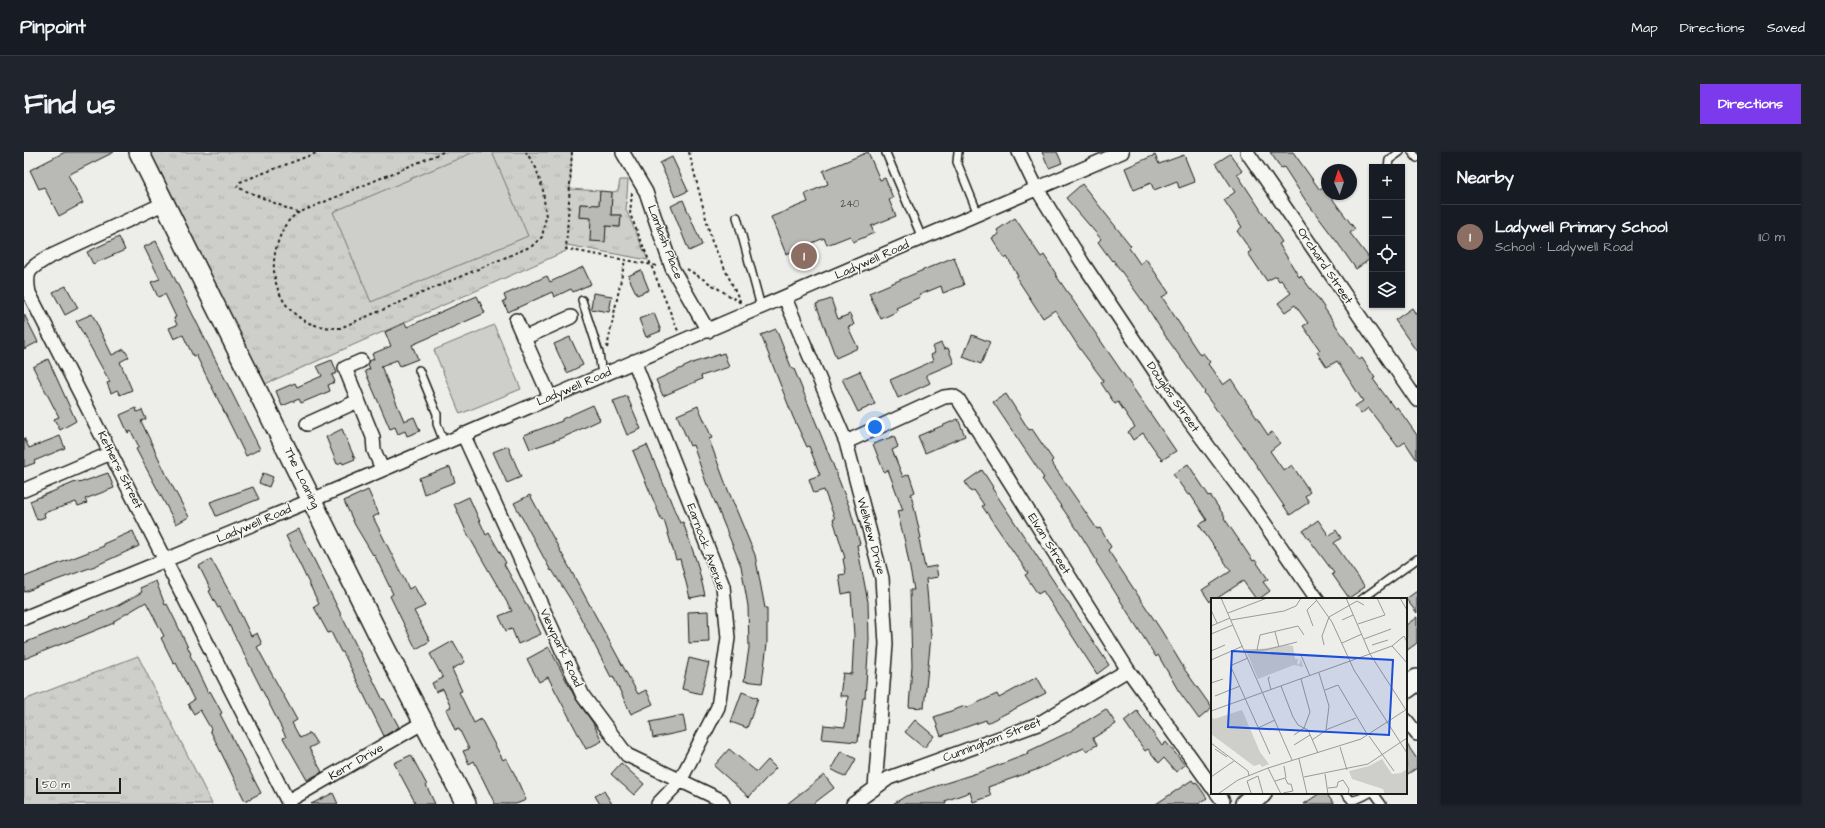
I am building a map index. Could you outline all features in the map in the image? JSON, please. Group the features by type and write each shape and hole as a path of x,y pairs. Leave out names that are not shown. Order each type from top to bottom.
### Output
{"main road":[{"path":"1407,687 1417,680"},
{"path":"1246,804 1260,794"}],"street":[{"name":"The Loaning","path":"139,152 312,500 466,804"},
{"name":"Douglas Street","path":"1019,152 1037,189 1082,262 1176,403 1251,504 1316,598"},
{"name":"Ladywell Road","path":"24,618 312,500 1122,152"},
{"name":"Orchard Street","path":"1247,152 1417,400"},
{"name":"Lamlash Place","path":"623,153 646,192 672,268 708,331"},
{"name":"Kethers Street","path":"165,203 47,258 32,268 26,279 29,293 289,802"},
{"name":"Wellview Drive","path":"785,298 846,442 882,578 886,644 875,788"},
{"path":"524,338 571,317"},
{"path":"516,320 550,397"},
{"path":"361,361 344,368 373,437 374,450 382,469"},
{"name":"Earnock Avenue","path":"634,361 723,586 728,638 718,707 680,781 658,804"},
{"name":"Elvan Street","path":"846,442 944,397 953,396 958,399 1128,670 1211,786"},
{"path":"307,424 358,401"},
{"name":"Viewpark Road","path":"463,434 583,696 627,755 721,800 723,804"},
{"path":"24,490 111,453"},
{"name":"Cunningham Street","path":"853,804 889,778 1038,724 1128,670"},
{"path":"1407,721 1417,734"},
{"name":"Kerr Drive","path":"289,802 424,722"}],"lane":[{"path":"958,152 957,162 978,214"},
{"path":"1388,164 1389,160 1400,152"},
{"path":"1412,152 1417,158"},
{"path":"886,153 922,238"},
{"path":"737,217 757,309"},
{"path":"582,300 599,353 602,375"},
{"path":"419,370 437,414 437,424 444,442"},
{"path":"1363,598 1417,559"},
{"path":"1346,794 1351,800 1358,799 1368,794"},
{"path":"1375,794 1382,804"}],"path":[{"path":"298,213 237,187 240,182 319,152"},
{"path":"443,152 298,213 287,220 276,247 273,269 275,284 287,307 302,318 321,326 340,328 532,246 542,237 546,217 543,190 536,168 526,152"},
{"path":"572,152 566,249 672,268 678,264 741,303 757,309"},
{"path":"689,152 712,242 741,303"},
{"path":"634,172 630,214 682,341"},
{"path":"606,352 625,260"}],"green space":[{"path":"149,152 572,152 570,189 600,191 599,205 580,204 579,217 591,218 606,226 620,227 621,215 611,215 612,192 618,191 620,180 628,180 626,210 648,260 567,245 566,251 265,384 149,158"},
{"path":"474,152 492,152 528,236 371,302 333,212"},
{"path":"494,325 521,389 460,414 434,350"},
{"path":"138,656 212,804 24,804 24,700"}],"building":[{"path":"65,152 114,152 68,175 83,203 59,216 44,187 39,189 30,170"},
{"path":"868,152 880,180 885,178 893,198 889,200 896,216 871,226 874,233 853,242 850,236 827,245 824,238 786,254 771,217 808,202 805,194 828,184 823,171"},
{"path":"1042,152 1057,152 1062,163 1049,168"},
{"path":"1270,152 1293,152 1320,190 1321,189 1321,200 1333,200 1355,229 1350,233 1369,260 1356,269 1306,201 1284,167 1281,168"},
{"path":"1230,154 1242,171 1237,174 1282,242 1279,244 1299,277 1301,276 1319,300 1359,360 1362,358 1375,378 1373,379 1395,409 1397,407 1417,435 1417,460 1405,442 1398,447 1368,408 1361,414 1355,406 1363,401 1337,361 1327,367 1317,352 1320,350 1303,326 1308,323 1295,305 1285,312 1278,303 1291,293 1276,276 1267,281 1248,253 1251,251 1237,231 1242,227 1224,200 1235,192 1216,163"},
{"path":"1155,155 1159,164 1184,155 1195,182 1179,188 1177,181 1154,190 1151,183 1134,190 1125,168"},
{"path":"672,157 688,191 675,197 660,163"},
{"path":"1082,184 1131,246 1129,248 1140,264 1146,259 1169,293 1162,297 1200,355 1203,353 1210,362 1208,364 1223,385 1231,379 1268,435 1272,432 1280,443 1270,451 1284,471 1292,465 1310,492 1305,496 1309,502 1290,515 1244,447 1204,393 1205,392 1166,337 1147,307 1098,242 1101,239 1066,198"},
{"path":"600,191 612,192 611,215 621,215 620,227 606,226 605,242 590,241 591,218 579,217 580,204 599,205"},
{"path":"683,200 702,245 689,251 671,206"},
{"path":"1015,218 1041,257 1044,255 1055,274 1176,451 1162,460 1143,433 1133,440 1128,432 1135,427 1118,402 1115,404 1101,383 1104,381 1080,349 1055,310 1043,318 1016,277 1018,276 1007,257 1005,259 992,238 999,234 997,230"},
{"path":"119,237 125,250 93,264 87,252"},
{"path":"156,241 260,449 246,456 196,355 193,356 183,335 174,339 169,328 177,325 174,318 176,317 165,294 158,297 151,282 160,279 144,247"},
{"path":"954,257 964,285 943,293 941,286 919,295 920,297 896,308 898,311 881,319 869,293"},
{"path":"583,267 591,284 573,292 571,289 554,297 552,292 508,312 503,301 506,300 504,295 547,276 550,282"},
{"path":"641,270 649,290 637,295 628,276"},
{"path":"66,286 78,308 65,315 53,292"},
{"path":"593,293 612,296 609,312 591,309"},
{"path":"477,296 485,313 412,345 418,359 400,366 397,360 381,366 404,421 414,417 420,431 407,436 405,431 398,434 395,427 390,429 365,371 370,369 368,364 369,361 374,359 372,354 391,346 385,332 405,323 407,327"},
{"path":"831,299 838,319 850,314 854,325 848,327 858,348 836,358 816,304"},
{"path":"1412,308 1417,316 1417,352 1395,320"},
{"path":"654,313 661,331 646,337 639,319"},
{"path":"24,314 38,342 24,349"},
{"path":"92,314 112,355 124,349 129,357 120,362 132,390 120,395 117,390 111,393 107,383 110,382 76,321"},
{"path":"776,329 832,462 850,509 860,544 857,545 868,602 869,640 865,698 863,698 858,742 822,739 824,725 845,727 848,696 840,696 843,673 852,674 854,635 851,592 842,594 839,575 846,574 843,559 845,558 833,519 835,519 824,490 814,493 809,479 820,475 809,446 807,447 793,417 761,335"},
{"path":"972,335 990,342 981,364 963,357"},
{"path":"570,337 583,365 567,373 554,344"},
{"path":"941,343 944,349 948,348 954,363 926,375 930,383 898,398 890,380 933,361 931,355 935,353 932,347"},
{"path":"724,353 729,367 701,376 702,379 663,396 656,380 695,362"},
{"path":"48,359 76,421 60,430 54,419 59,417 33,367"},
{"path":"332,360 337,373 332,375 335,382 328,385 330,391 301,403 299,399 282,406 276,391 295,383 297,387 322,376 317,366"},
{"path":"860,371 875,404 858,412 842,379"},
{"path":"1006,394 1029,430 1032,429 1053,460 1051,462 1097,529 1100,528 1111,547 1108,550 1161,630 1185,670 1211,707 1211,709 1199,719 1178,690 1158,655 1156,657 1096,562 1097,561 1079,532 1042,479 1044,478 993,402"},
{"path":"627,396 641,429 627,435 613,401"},
{"path":"593,405 600,420 562,438 530,449 524,435 562,421 562,419"},
{"path":"698,406 712,438 709,439 726,485 755,555 765,608 767,608 767,644 762,683 744,681 749,648 748,606 741,566 707,485 693,445 690,446 677,415"},
{"path":"136,408 137,412 142,410 146,419 141,421 168,478 189,517 176,524 136,449 139,447 131,431 128,433 120,415"},
{"path":"958,419 965,436 925,453 918,436"},
{"path":"342,429 355,459 343,464 342,462 337,464 326,437"},
{"path":"60,436 65,448 34,461 35,463 24,467 24,438 29,448"},
{"path":"894,436 898,447 892,450 903,477 909,474 915,492 911,494 921,538 919,539 925,568 936,566 938,577 926,579 931,636 924,708 909,707 912,666 910,590 914,590 905,542 897,511 903,510 888,470 884,472 873,444"},
{"path":"647,445 680,523 683,522 697,563 705,595 690,598 680,559 676,560 664,520 662,521 633,451"},
{"path":"508,446 521,477 507,483 493,452"},
{"path":"1188,464 1225,517 1224,518 1253,561 1255,560 1268,579 1263,582 1270,591 1260,598 1255,598 1243,581 1218,598 1211,598 1210,602 1202,590 1231,571 1199,525 1207,520 1190,494 1188,495 1173,474"},
{"path":"450,467 455,482 424,494 419,478"},
{"path":"982,470 993,487 992,488 1109,665 1097,674 1043,591 1038,594 1025,575 1028,573 982,506 984,505 974,490 971,492 965,482"},
{"path":"108,473 114,488 85,499 87,503 78,506 76,502 44,513 45,517 37,520 30,501 78,481 79,483"},
{"path":"263,473 273,477 269,487 259,483"},
{"path":"253,487 259,499 216,516 210,502"},
{"path":"368,490 379,514 373,517 409,589 414,586 425,606 414,611 430,641 416,649 390,596 393,594 374,554 373,555 355,525 344,501"},
{"path":"530,495 638,694 646,690 653,704 631,714 613,676 611,677 574,605 552,570 551,571 514,503"},
{"path":"469,497 486,535 489,533 506,563 504,564 527,604 541,634 518,644 512,629 506,631 499,616 512,611 467,533 454,504"},
{"path":"1318,520 1329,536 1336,530 1341,538 1334,543 1365,587 1349,598 1332,574 1334,573 1303,531"},
{"path":"299,529 383,700 384,699 399,727 384,736 343,652 341,652 331,632 328,633 314,607 319,604 286,536"},
{"path":"133,531 139,546 95,566 24,592 24,577 104,546 103,544"},
{"path":"211,559 234,600 251,636 257,633 262,644 257,647 297,720 292,723 300,738 310,733 317,744 309,748 322,772 307,780 283,738 286,737 220,607 218,608 209,591 211,590 199,566"},
{"path":"156,581 165,605 167,604 175,620 208,693 210,691 222,713 220,714 261,793 245,801 210,730 211,729 200,710 194,714 188,704 194,700 176,663 174,664 161,638 164,636 146,602 114,621 114,623 24,659 24,643 117,606 142,592 140,588"},
{"path":"1417,591 1417,613 1407,600 1407,598"},
{"path":"708,611 709,642 689,643 688,612"},
{"path":"1417,617 1417,643 1407,650 1407,624"},
{"path":"453,641 465,662 452,669 462,691 459,692 474,723 481,719 503,760 506,758 526,800 516,804 495,804 474,761 469,764 463,751 469,749 459,729 455,730 446,709 451,707 443,689 436,692 432,683 443,678 430,654"},
{"path":"549,647 576,699 593,723 602,741 586,749 548,677 539,682 527,659"},
{"path":"689,658 709,663 701,694 682,689"},
{"path":"1037,677 1046,693 987,723 986,720 941,736 934,717 965,706 966,708 997,694 999,698"},
{"path":"742,692 758,698 747,728 731,722"},
{"path":"1106,709 1116,724 1093,738 1097,745 1086,751 1084,748 1036,770 988,787 991,796 973,802 970,792 945,801 946,804 893,804 906,796 983,771 1028,754 1027,752 1067,733"},
{"path":"1137,711 1162,746 1166,742 1185,765 1176,772 1164,758 1159,763 1148,749 1145,751 1124,721"},
{"path":"683,715 686,731 653,738 650,722"},
{"path":"915,720 934,736 924,748 905,732"},
{"path":"1407,744 1417,759 1417,768 1407,774"},
{"path":"729,749 757,772 768,760 776,768 749,797 714,766"},
{"path":"841,751 856,759 846,777 831,769"},
{"path":"411,755 435,804 416,804 394,763"},
{"path":"621,763 644,784 634,795 611,774"},
{"path":"824,775 834,788 813,804 787,804"},
{"path":"1192,780 1194,783 1196,782 1207,798 1199,804 1156,804"},
{"path":"604,791 612,804 600,804 595,796"},
{"path":"333,793 338,804 311,804"},
{"path":"1319,794 1327,794 1334,804 1304,804"}],"place":[{"name":"Ladywell Primary School","path":"804,256"}]}
